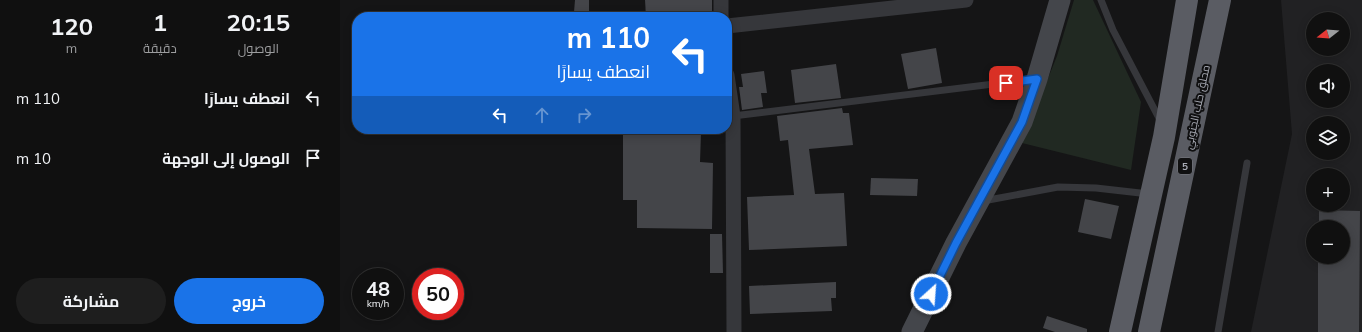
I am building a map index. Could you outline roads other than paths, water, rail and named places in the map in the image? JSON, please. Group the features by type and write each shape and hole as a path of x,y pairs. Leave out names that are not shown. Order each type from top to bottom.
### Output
{"highway":[{"path":"1120,332 1152,194 1165,129 1187,0"},
{"name":"محلق حلب الجنوبي","path":"1149,332 1220,0"}],"main road":[{"path":"912,332 979,201 1022,122 1037,79 1060,0"}],"street":[{"path":"721,0 721,12"},
{"path":"732,25 966,0"},
{"path":"732,109 734,332"}],"lane":[{"path":"1101,0 1113,30 1165,129"},
{"path":"733,116 1037,79"},
{"path":"1218,332 1247,163"},
{"path":"979,201 1058,187 1096,188 1152,194"}]}
